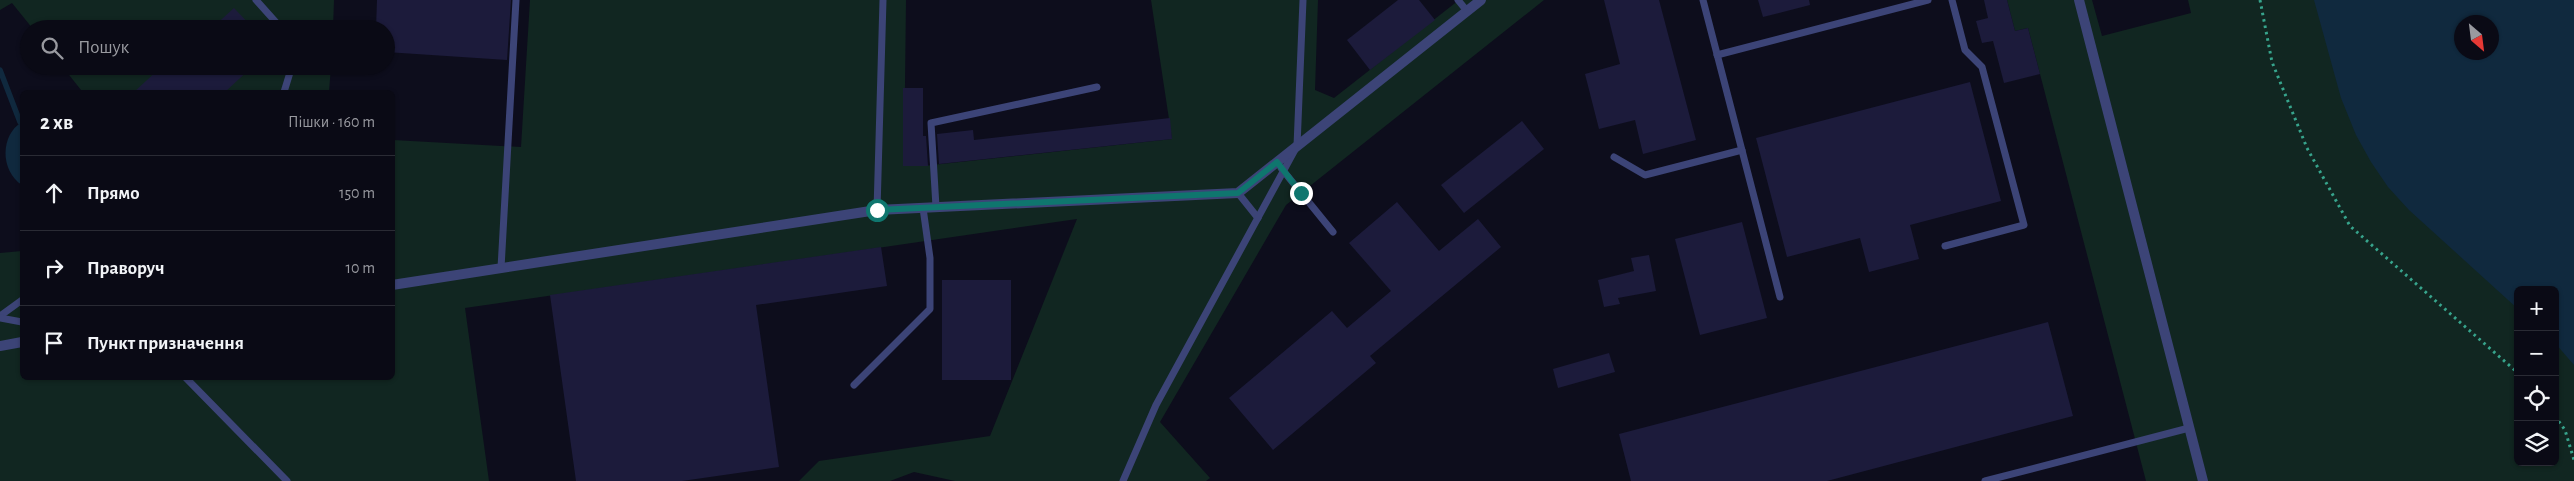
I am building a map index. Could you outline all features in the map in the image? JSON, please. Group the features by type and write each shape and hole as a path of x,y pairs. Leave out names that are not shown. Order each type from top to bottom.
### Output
{"street":[{"path":"395,285 877,210 1238,193 1481,0"},
{"path":"2079,0 2203,481"},
{"path":"0,346 20,342"}],"lane":[{"path":"256,0 274,20"},
{"path":"502,268 516,0"},
{"path":"877,210 883,0"},
{"path":"1123,481 1156,405 1298,146 1302,0"},
{"path":"1458,0 1467,11"},
{"path":"1703,0 1780,297"},
{"path":"1717,56 1928,0"},
{"path":"1945,246 2024,225 1982,67 1965,50 1952,0"},
{"path":"285,90 289,75"},
{"path":"936,207 932,123 1097,87"},
{"path":"1614,157 1645,175 1742,150"},
{"path":"1277,162 1332,232"},
{"path":"1238,193 1258,218"},
{"path":"854,385 930,309 930,258 923,208"},
{"path":"0,317 20,302"},
{"path":"0,317 20,322"},
{"path":"188,380 287,481"},
{"path":"1985,481 2189,428"}],"path":[{"path":"2260,0 2272,62 2308,148 2350,226 2514,370"},
{"path":"2559,421 2565,430 2574,460"}],"green space":[{"path":"0,0 334,0 333,20 26,20 12,3 0,10"},
{"path":"530,0 906,0 904,166 923,166 1172,139 1151,0 1318,0 1315,90 1334,98 1459,0 1544,0 1286,205 1160,422 1210,478 1206,481 955,481 914,472 890,481 799,481 819,461 990,436 1077,219 465,308 489,481 0,481 0,253 20,251 20,380 395,380 395,140 521,147"},
{"path":"2007,0 2092,0 2102,36 2191,13 2188,0 2574,0 2574,481 2146,481 2028,28 2015,31"},
{"path":"69,75 330,75 329,90 81,90"}],"water":[{"path":"2314,0 2574,0 2574,365 2559,348 2559,286 2514,286 2514,305 2409,210 2388,187 2356,135 2341,98"},
{"path":"20,124 20,183 10,171 6,153 10,135"}],"building":[{"path":"377,0 511,0 507,60 395,53 395,20 376,20"},
{"path":"1398,0 1419,0 1435,20 1370,70 1347,40"},
{"path":"1604,0 1659,0 1696,140 1643,154 1635,120 1599,129 1585,74 1620,64"},
{"path":"1758,0 1809,0 1810,5 1763,17"},
{"path":"1984,0 2007,0 2015,31 2028,28 2040,74 2004,83 1993,41 1982,43 1976,21 1988,18"},
{"path":"234,8 245,20 221,20"},
{"path":"152,75 243,75 227,90 136,90"},
{"path":"1970,82 2001,201 1910,225 1919,259 1869,272 1860,238 1787,257 1756,138"},
{"path":"903,88 923,88 923,136 926,136 928,166 903,166"},
{"path":"1170,118 1172,139 939,164 937,134 973,130 974,140"},
{"path":"1522,121 1544,149 1464,213 1441,185"},
{"path":"1397,202 1439,251 1478,219 1501,247 1370,356 1376,363 1273,450 1229,398 1332,311 1347,328 1391,291 1349,243"},
{"path":"1742,222 1767,318 1700,335 1675,239"},
{"path":"881,247 887,286 756,305 779,467 682,481 576,481 550,295"},
{"path":"1649,255 1656,291 1618,298 1620,304 1604,307 1598,280 1634,271 1631,258"},
{"path":"942,280 1011,280 1011,380 942,380"},
{"path":"2048,322 2073,416 1827,481 1631,481 1619,434"},
{"path":"1609,353 1615,372 1558,388 1553,369"}],"waterway":[{"path":"0,70 20,122"}],"route":[{"path":"877,210 1238,193 1277,162 1301,193"}]}
